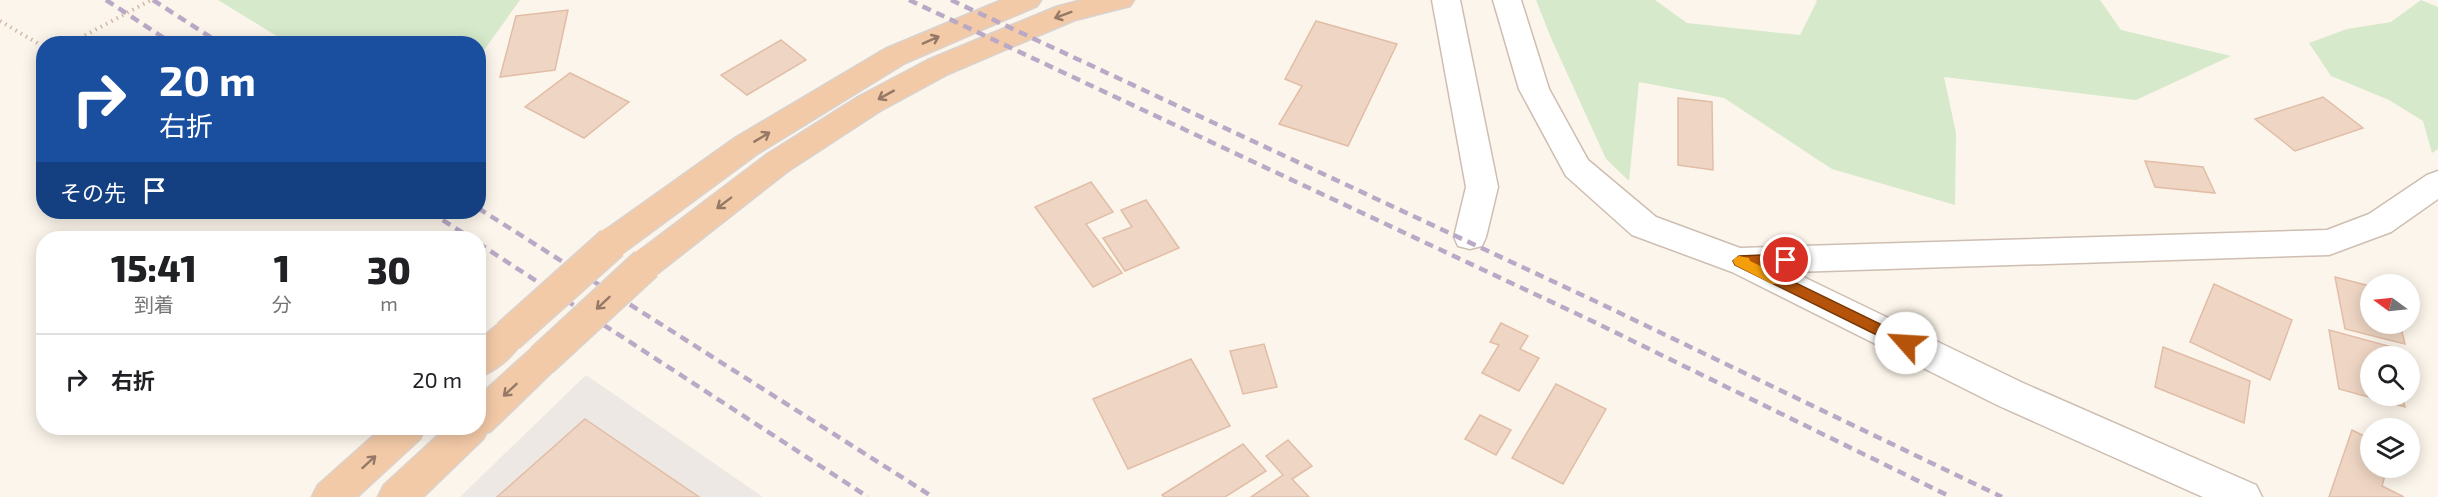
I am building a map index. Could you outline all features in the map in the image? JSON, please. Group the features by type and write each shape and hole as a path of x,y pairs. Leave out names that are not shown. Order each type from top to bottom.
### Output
{"highway":[{"path":"486,356 612,243 746,146 895,56 1027,0"},
{"path":"486,412 646,264 777,163 869,104 938,67 1066,13 1120,0"},
{"path":"331,497 399,435"},
{"path":"397,497 463,435"}],"street":[{"path":"1446,0 1482,187 1470,237"},
{"path":"1507,0 1534,89 1577,168 1644,226 1739,261 2010,394 2243,497"},
{"path":"1739,261 2329,242 2379,223 2438,183"}],"path":[{"path":"84,36 151,0"},
{"path":"0,21 36,42"}],"shaded area":[{"path":"586,375 763,497 460,497"}],"green space":[{"path":"218,0 520,0 486,47 486,36 277,36"},
{"path":"1536,0 1655,0 1687,23 1800,35 1817,1 1815,0 2100,0 2121,30 2231,56 2136,100 1944,77 1956,133 1955,205 1832,169 1724,98 1639,82 1629,181 1606,159"},
{"path":"2421,0 2438,7 2438,149 2432,153 2423,121 2389,100 2331,76 2309,43 2347,29 2391,22"}],"building":[{"path":"568,10 555,70 500,77 516,16"},
{"path":"1316,21 1397,44 1348,146 1279,124 1302,86 1285,79"},
{"path":"781,40 806,60 747,95 721,75"},
{"path":"570,73 629,102 584,138 525,107"},
{"path":"2323,97 2363,128 2295,151 2255,119"},
{"path":"1678,98 1712,102 1713,170 1678,165"},
{"path":"2145,161 2203,167 2215,193 2155,187"},
{"path":"1091,182 1113,212 1086,224 1122,273 1093,287 1035,207"},
{"path":"1146,200 1179,248 1125,271 1103,238 1132,227 1121,210"},
{"path":"2335,277 2360,283 2360,333 2345,329"},
{"path":"2214,284 2292,320 2270,380 2190,342"},
{"path":"1501,323 1528,336 1520,349 1539,358 1519,391 1482,373 1499,345 1490,342"},
{"path":"2329,330 2388,346 2360,346 2360,395 2339,389"},
{"path":"2365,334 2402,334 2405,344"},
{"path":"1264,344 1277,387 1243,394 1230,351"},
{"path":"2163,347 2250,381 2244,423 2155,387"},
{"path":"1191,359 1230,426 1128,469 1093,399"},
{"path":"1556,384 1606,409 1563,484 1512,458"},
{"path":"1480,415 1511,430 1496,455 1465,439"},
{"path":"585,419 699,497 497,497"},
{"path":"2352,430 2360,434 2360,478 2384,478 2382,486 2404,497 2329,497"},
{"path":"1288,440 1312,466 1292,479 1309,497 1251,497 1283,475 1266,456"},
{"path":"1243,444 1266,471 1225,497 1164,497 1162,495"}],"railway":[{"path":"106,0 161,36"},
{"path":"153,0 209,36"},
{"path":"909,0 1590,320 1951,497"},
{"path":"951,0 1597,302 2002,497"},
{"path":"486,213 933,497"},
{"path":"441,219 460,231"},
{"path":"486,248 868,497"}],"slow traffic":[{"path":"1744,261 1739,261 1777,280"}],"route":[{"path":"1786,260 1739,261 1906,343"}]}
